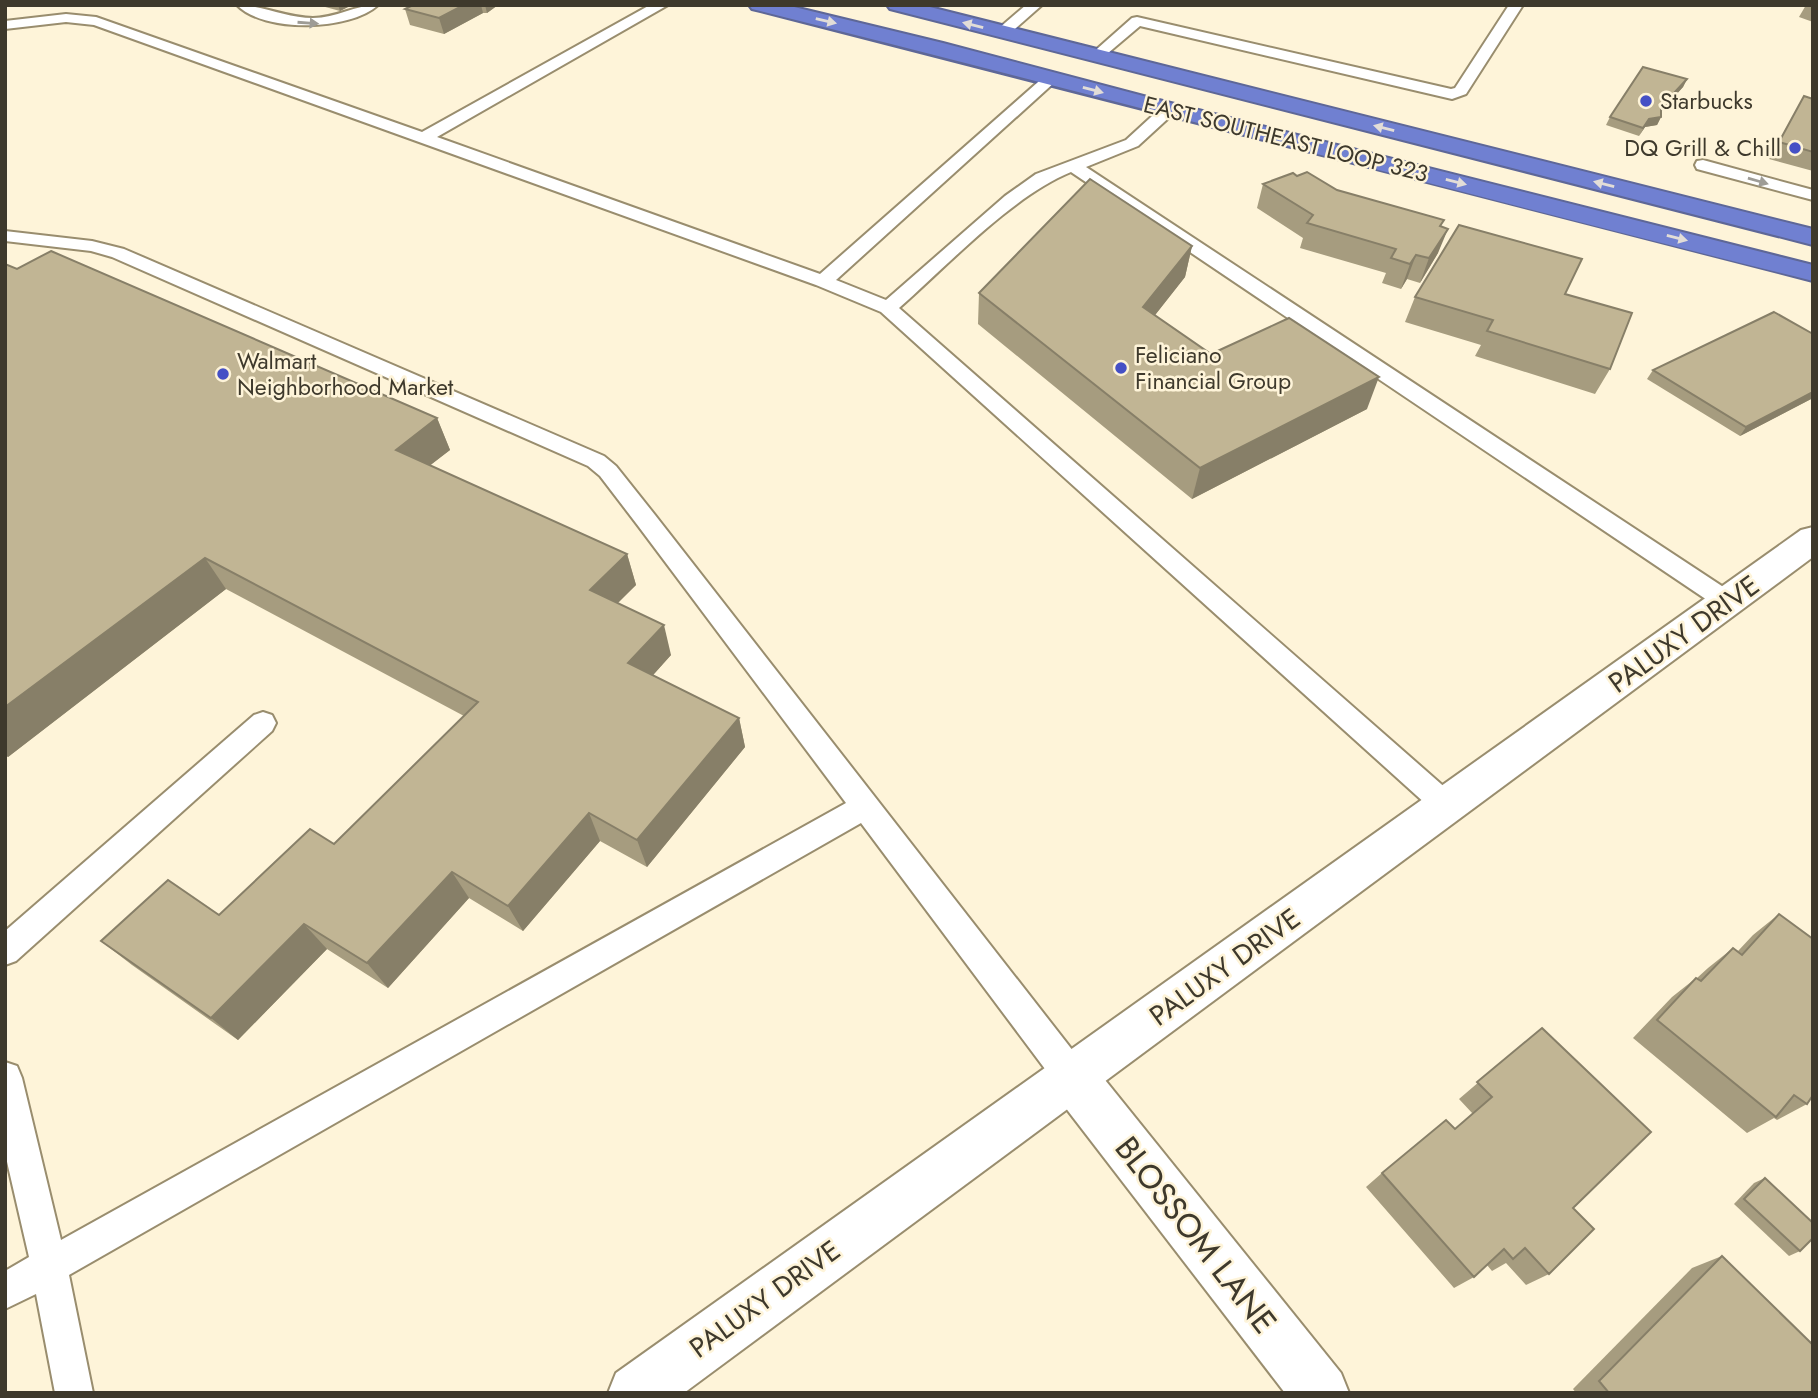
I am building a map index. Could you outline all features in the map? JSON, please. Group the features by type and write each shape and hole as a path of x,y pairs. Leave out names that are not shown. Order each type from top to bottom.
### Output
{"highway":[{"name":"EAST SOUTHEAST LOOP 323","path":"759,5 943,49 1168,110 1813,273"},
{"name":"EAST SOUTHEAST LOOP 323","path":"897,5 1813,237"}],"street":[{"name":"PALUXY DRIVE","path":"636,1393 1813,540"},
{"name":"BLOSSOM LANE","path":"1072,1077 1321,1393"}],"lane":[{"path":"244,5 252,10 311,24 347,17 371,5"},
{"path":"424,138 661,5"},
{"path":"1003,32 1035,5"},
{"path":"1097,56 1154,5"},
{"path":"1137,21 1452,94 1461,91 1516,5"},
{"path":"5,25 66,18 96,21 823,281 888,308 1447,806"},
{"path":"823,281 1051,78"},
{"path":"888,308 1012,200 1042,178 1132,143 1168,110"},
{"path":"1703,165 1813,195"},
{"path":"1073,166 1728,602"},
{"path":"5,236 92,246 118,253 596,461 639,511 1072,1077"},
{"path":"5,951 263,723"},
{"path":"5,1292 865,807"},
{"path":"5,1078 49,1266 74,1393"}],"building":[{"path":"413,5 464,5 439,18 405,9"},
{"name":"Starbucks","path":"1643,67 1687,79 1661,107 1661,117 1649,119 1643,128 1610,117"},
{"path":"1804,96 1813,99 1813,152 1779,142"},
{"path":"1307,172 1337,190 1444,220 1440,226 1448,229 1429,258 1416,255 1410,264 1391,258 1396,249 1307,223 1313,215 1263,184 1293,173 1297,176"},
{"path":"1090,179 1192,246 1143,307 1211,354 1289,318 1379,377 1200,468 979,293"},
{"path":"1459,225 1582,259 1565,294 1632,313 1610,369 1487,331 1493,320 1415,297"},
{"path":"51,251 437,418 396,450 627,554 590,590 664,625 628,663 739,718 637,840 589,813 508,906 452,872 367,963 304,924 211,1018 101,941 168,880 219,915 310,829 334,844 478,702 205,558 5,707 5,264 17,269"},
{"path":"1774,312 1813,334 1813,392 1746,427 1653,370"},
{"path":"1779,914 1813,939 1813,1095 1807,1104 1794,1095 1776,1117 1657,1020 1696,978 1701,981 1733,948 1742,955"},
{"path":"1542,1028 1651,1132 1573,1208 1594,1229 1549,1274 1525,1248 1513,1259 1504,1249 1474,1277 1382,1173 1446,1120 1455,1129 1492,1097 1477,1082"},
{"path":"1765,1178 1813,1223 1813,1238 1800,1251 1744,1199"},
{"path":"1722,1256 1813,1345 1813,1393 1609,1393 1599,1381"}],"place":[{"name":"Starbucks","path":"1646,101"},
{"name":"DQ Grill & Chill","path":"1795,148"},
{"name":"Feliciano Financial Group","path":"1121,368"},
{"name":"Walmart Neighborhood Market","path":"223,374"}]}
